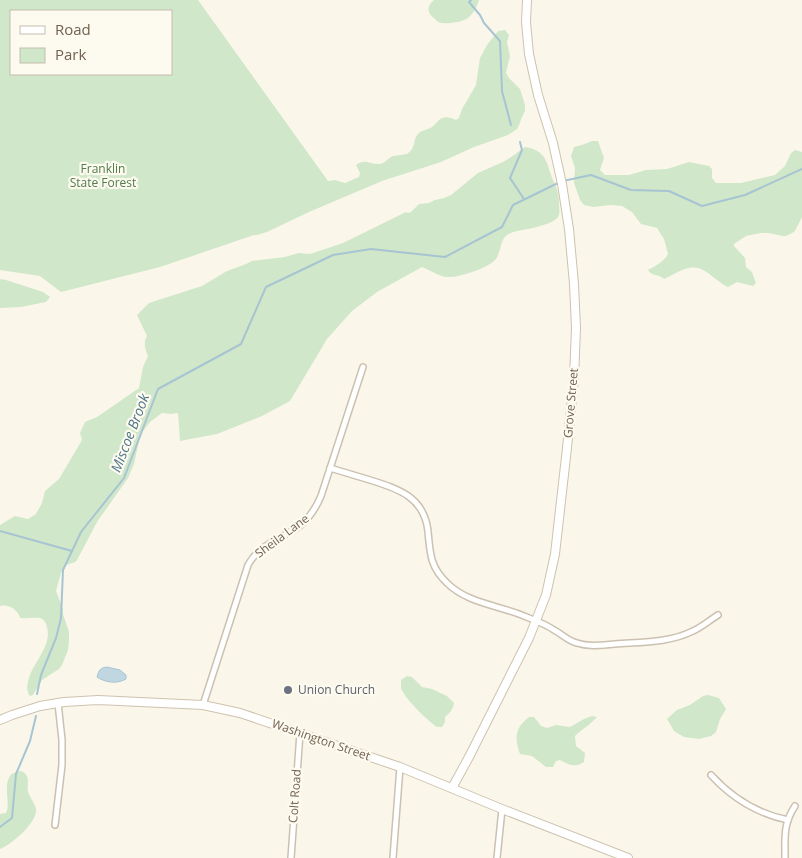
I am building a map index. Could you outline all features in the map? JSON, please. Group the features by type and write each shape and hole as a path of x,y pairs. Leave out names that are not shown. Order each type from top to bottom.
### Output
{"main road":[{"name":"Grove Street","path":"452,788 529,638 546,596 555,554 574,379 576,328 569,229 562,182 553,143 538,95 529,54 526,22 528,0"},
{"name":"Washington Street","path":"0,720 40,706 98,700 202,705 240,713 400,767 628,858"}],"street":[{"name":"Sheila Lane","path":"202,705 242,581 251,560 262,547 294,529 311,515 319,501 363,368"},
{"path":"330,468 394,487 416,503 423,515 427,528 431,558 437,571 453,589 465,596 520,614 548,626 577,644 597,645 650,642 672,638 692,632 718,615"},
{"path":"55,825 62,765 62,740 58,703"},
{"name":"Colt Road","path":"291,858 300,733"},
{"path":"393,858 400,767"},
{"path":"711,775 722,786 750,806 767,815 788,820"},
{"path":"785,858 785,830 795,806"},
{"path":"497,858 502,809"}],"green space":[{"name":"Franklin State Forest","path":"0,0 198,0 328,181 335,180 345,183 359,177 360,173 356,165 359,163 380,164 392,157 407,154 412,149 418,134 432,127 442,118 448,117 456,120 459,118 476,85 480,58 487,45 498,31 505,30 509,35 507,42 510,56 506,73 520,89 525,111 517,129 508,135 474,147 441,162 382,181 267,232 160,267 61,292 40,276 0,270"},
{"path":"434,0 479,0 474,11 467,19 441,23 432,17 428,10"},
{"path":"598,141 604,158 600,170 605,175 629,175 646,170 667,169 689,162 709,166 712,169 712,178 716,183 741,183 775,175 785,166 791,153 795,150 802,152 802,217 794,232 786,236 761,233 746,236 734,244 745,258 746,267 752,272 756,283 753,286 737,282 728,287 702,269 697,268 681,270 664,279 648,270 662,262 668,254 664,239 657,228 641,224 632,212 622,206 593,207 584,205 580,200 574,183 575,168 571,156 574,147"},
{"path":"525,147 540,153 547,164 559,197 559,214 557,218 541,226 507,235 503,240 496,259 473,272 447,277 422,267 377,292 352,311 327,339 290,401 262,416 217,434 180,441 178,413 162,413 150,422 143,431 139,441 134,464 128,478 97,522 77,560 66,565 61,573 56,591 69,632 68,650 59,669 42,680 33,695 30,696 27,690 28,680 45,647 48,634 47,627 45,621 41,619 20,618 13,608 0,606 0,525 15,516 28,519 36,514 42,503 45,491 59,479 82,440 80,433 85,422 97,417 139,388 143,367 148,356 145,346 147,336 137,315 149,303 202,286 227,271 252,261 285,257 299,253 310,254 343,243 406,212 411,212 419,204 429,203 451,195 478,173 503,162"},
{"path":"0,279 43,292 50,297 46,302 21,307 0,308"},
{"path":"407,676 412,677 422,687 432,689 447,696 454,703 451,711 445,717 442,727 437,727 428,720 403,692 401,680"},
{"path":"708,695 719,698 726,709 720,719 716,732 711,736 699,739 684,737 674,731 667,719 677,710"},
{"path":"592,716 597,717 575,736 576,746 585,753 584,762 581,764 572,765 560,760 556,761 553,767 546,767 532,756 520,754 517,743 518,729 529,717 534,717 541,726 547,728 556,725 570,727"},
{"path":"21,771 28,780 28,791 36,809 35,814 33,820 23,832 11,843 0,849 0,814 6,813 8,805 8,780 12,774"}],"water":[{"path":"107,667 120,670 126,675 126,679 112,682 104,681 97,677 100,670"}],"waterway":[{"path":"471,0 469,2 500,41 502,91 511,125"},
{"path":"520,142 522,150 510,178 524,199"},
{"name":"Miscoe Brook","path":"563,181 591,175 631,190 669,191 702,206 745,195 802,169"},
{"name":"Miscoe Brook","path":"37,694 41,675 56,638 61,618 63,570 81,532 124,478 158,389 241,344 266,287 333,255 371,249 445,257 502,227 513,205 558,183"},
{"path":"0,531 72,551"},
{"name":"Miscoe Brook","path":"0,827 12,818 16,774 30,741 36,716"}],"place":[{"name":"Union Church","path":"288,690"}]}
